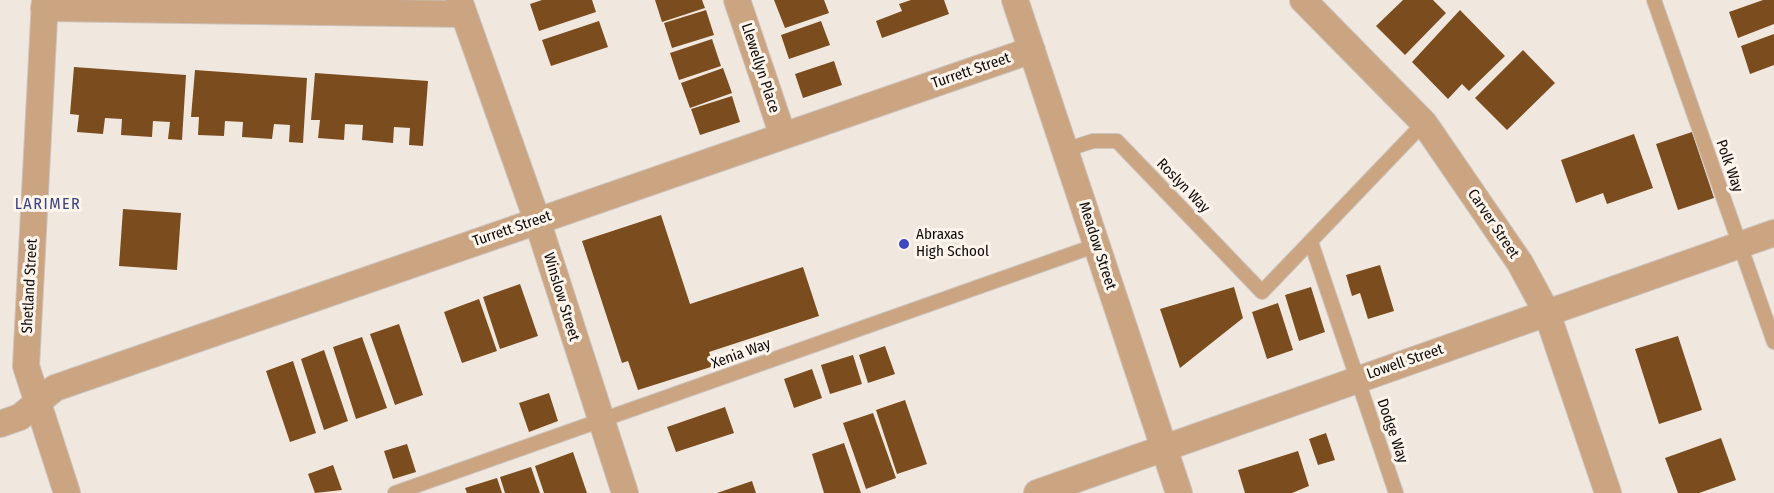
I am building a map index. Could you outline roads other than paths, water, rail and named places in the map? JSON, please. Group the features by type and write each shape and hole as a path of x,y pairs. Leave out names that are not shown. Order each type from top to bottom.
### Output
{"street":[{"name":"Llewellyn Place","path":"737,0 783,136"},
{"name":"Meadow Street","path":"1015,0 1179,493"},
{"name":"Carver Street","path":"1303,0 1424,123 1520,263 1547,313 1608,493"},
{"path":"44,4 461,7"},
{"name":"Shetland Street","path":"44,4 26,366 67,493"},
{"name":"Winslow Street","path":"461,7 537,220 600,422 625,493"},
{"name":"Turrett Street","path":"0,424 20,417 55,388 1032,50"},
{"name":"Lowell Street","path":"1037,493 1774,234"}],"lane":[{"name":"Polk Way","path":"1654,0 1774,342"},
{"path":"1311,242 1424,123"},
{"name":"Roslyn Way","path":"1065,150 1093,141 1117,141 1262,292 1311,242"},
{"name":"Dodge Way","path":"1311,242 1396,493"},
{"name":"Xenia Way","path":"395,493 1097,245"}],"place":[{"name":"Abraxas High School","path":"904,244"}],"district":[{"name":"LARIMER","path":"48,205"}]}
